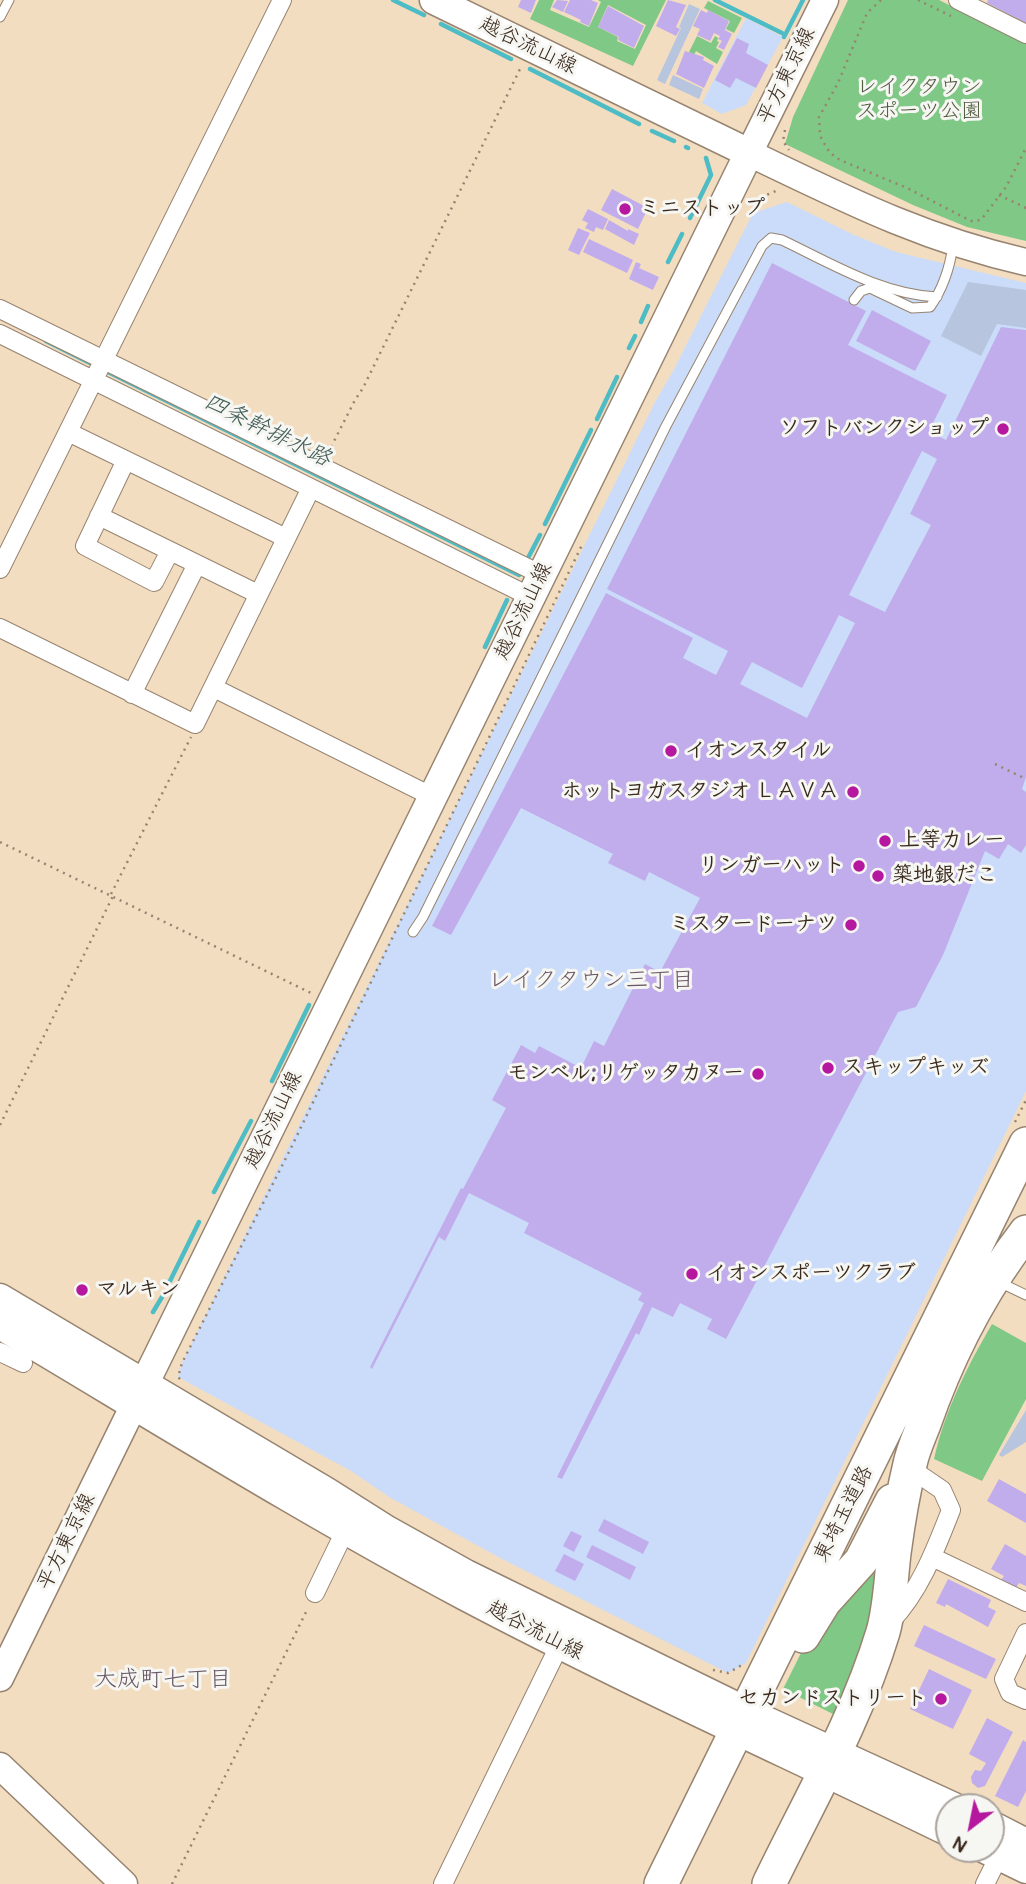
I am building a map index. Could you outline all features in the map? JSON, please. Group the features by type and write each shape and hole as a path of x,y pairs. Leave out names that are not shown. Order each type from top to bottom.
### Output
{"highway":[{"name":"東埼玉道路","path":"661,1884 747,1719 1020,1134"},
{"name":"東埼玉道路","path":"769,1884 869,1674 884,1628 898,1527 911,1461 929,1409 953,1351 993,1279 1026,1232"},
{"path":"747,1719 824,1602 862,1561 911,1461"},
{"path":"744,1884 757,1868 782,1816 825,1763"}],"main road":[{"name":"越谷流山線","path":"139,1394 749,153 435,0"},
{"name":"平方東京線","path":"749,153 825,0"},
{"path":"749,153 864,208 953,244 1026,262"},
{"name":"越谷流山線","path":"0,1298 139,1394 346,1529 461,1594 560,1644 747,1719"},
{"name":"越谷流山線","path":"0,1325 139,1394 466,1574 747,1719 935,1824"},
{"name":"平方東京線","path":"0,1678 139,1394"},
{"name":"越谷流山線","path":"825,1763 935,1801"},
{"path":"0,1766 124,1884"},
{"path":"1005,1832 1026,1843"},
{"path":"1005,1858 1026,1869"}],"street":[{"path":"0,569 282,0"},
{"path":"958,0 1026,34"},
{"path":"0,309 99,370 311,488 537,586"},
{"path":"0,334 99,370 321,467 537,586"},
{"path":"68,432 286,538"},
{"path":"126,460 85,546 154,582 170,551"},
{"path":"0,628 195,724 311,488"},
{"path":"99,516 258,594"},
{"path":"132,694 197,564"},
{"path":"214,688 433,797"},
{"path":"0,1352 23,1363"},
{"path":"884,1628 901,1611 932,1557 951,1510 942,1490 920,1475 911,1461"},
{"path":"315,1592 346,1529"},
{"path":"932,1557 1026,1602"},
{"path":"1026,1633 1004,1679 1010,1693 1026,1700"},
{"path":"443,1884 560,1644"},
{"path":"985,1884 990,1863"}],"lane":[{"path":"0,17 9,0"},
{"path":"413,932 423,918 666,426 762,246 771,238 782,240 873,283 916,296 937,297"},
{"path":"855,300 861,290 870,288 912,308 930,307 937,297 949,265 953,244"},
{"path":"993,1279 1026,1295"}],"path":[{"path":"881,0 867,13 838,83 820,117 820,136 824,144 840,160 907,188 971,221 981,220 1026,148"},
{"path":"321,467 363,388 531,48"},
{"path":"785,128 783,141 793,155"},
{"path":"747,203 778,190"},
{"path":"999,195 1026,208"},
{"path":"189,1384 178,1377 182,1363 290,1150 584,541"},
{"path":"0,1125 194,732 195,724"},
{"path":"995,764 1026,779"},
{"path":"0,842 331,1004"},
{"path":"1020,1134 1026,1100"},
{"path":"172,1884 315,1592"},
{"path":"706,1668 728,1673 746,1663"}],"shaded area":[{"path":"689,4 700,9 665,84 657,80"},
{"path":"746,18 783,37 746,105 722,114 702,103"},
{"path":"673,75 703,89 699,99 669,85"},
{"path":"787,202 896,252 1026,283 1026,1091 746,1663 728,1673 502,1559 389,1497 351,1471 178,1377 182,1363 655,402 753,213"},
{"path":"968,282 1026,290 1026,328 997,324 981,356 941,336"},
{"path":"1026,1410 1026,1442 1002,1457 999,1455"}],"green space":[{"path":"539,0 554,0 550,10 589,27 601,2 598,0 666,0 633,66 530,19","holes":["608,5 646,25 635,49 617,41 618,37 598,27"]},
{"name":"レイクタウン スポーツ公園","path":"848,0 939,0 1026,43 1026,241 967,227 913,205 785,144 793,117"},
{"path":"708,1 742,18 734,33 726,29 730,21 704,8"},
{"path":"697,36 711,43 715,36 718,38 716,48 723,52 717,64 696,51 694,55 689,52"},
{"path":"992,1324 1026,1343 1026,1399 982,1481 934,1459 944,1423 958,1389"},
{"path":"890,1520 875,1623 841,1718 783,1689 810,1635"}],"building":[{"path":"521,0 536,0 531,13 518,7"},
{"path":"557,0 568,1 563,12 552,7"},
{"path":"570,0 591,0 598,3 589,26 564,12"},
{"path":"668,0 686,5 676,27 680,29 676,36 656,26"},
{"path":"988,0 1026,0 1026,23 987,3"},
{"path":"608,6 644,26 634,48 598,27"},
{"path":"701,10 707,13 708,10 729,21 725,30 732,34 724,50 718,47 722,41 718,39 720,36 714,33 710,41 697,35 700,29 693,26"},
{"path":"737,38 749,44 746,53 768,65 756,88 736,78 730,88 715,80"},
{"path":"685,51 704,57 703,60 714,66 704,88 676,74"},
{"name":"ミニストップ","path":"612,189 648,208 638,229 601,210"},
{"path":"588,209 608,219 603,230 596,227 594,232 585,228 588,223 582,220"},
{"path":"609,220 639,234 634,245 605,229"},
{"path":"578,228 590,233 579,255 568,250"},
{"path":"589,239 633,260 627,273 583,252"},
{"path":"636,262 641,264 639,268 659,277 653,290 629,279"},
{"path":"772,263 866,311 848,345 947,395 929,431 946,440 1001,327 1026,330 1026,777 1022,789 1026,792 1026,845 1021,853 1008,844 999,859 985,851 943,955 916,1007 898,1012 726,1339 707,1329 712,1319 680,1303 673,1317 652,1307 639,1335 636,1333 562,1479 557,1477 644,1303 638,1300 642,1293 524,1233 529,1223 469,1193 445,1241 439,1237 372,1369 370,1367 461,1188 463,1189 506,1108 492,1100 521,1045 535,1053 539,1046 581,1068 594,1041 604,1046 645,964 660,972 700,898 649,872 645,881 608,863 613,854 521,808 451,935 432,926 606,593 693,638 683,658 716,675 728,651 607,589","holes":["922,451 937,459 910,514 931,525 885,612 849,595","839,615 855,623 807,718 740,684 752,662 802,688"]},
{"path":"872,310 931,341 915,371 856,341"},
{"path":"999,1479 1026,1494 1026,1523 987,1501"},
{"path":"604,1519 649,1542 643,1554 598,1531"},
{"path":"571,1531 582,1536 574,1552 563,1546"},
{"path":"1005,1544 1026,1556 1026,1586 1019,1583 1016,1588 1001,1580 1004,1576 991,1569"},
{"path":"592,1545 636,1567 630,1580 586,1557"},
{"path":"564,1554 584,1564 575,1581 555,1571"},
{"path":"948,1579 991,1600 988,1607 996,1611 988,1627 946,1604 945,1607 936,1603"},
{"path":"924,1625 996,1659 986,1679 914,1646"},
{"name":"セカンドストリート","path":"929,1669 972,1690 953,1729 910,1709"},
{"path":"987,1718 1013,1732 985,1786 978,1788 972,1783 971,1777 975,1770 981,1771 986,1763 969,1754"},
{"path":"1023,1740 1026,1742 1026,1791 1018,1807 1005,1801 1005,1793 996,1793"}],"waterway":[{"path":"393,0 424,15"},
{"path":"715,0 782,33"},
{"path":"784,37 803,0"},
{"path":"441,24 511,59"},
{"path":"530,69 639,124"},
{"path":"652,131 674,141"},
{"path":"690,218 711,175 706,158"},
{"path":"668,262 682,234"},
{"path":"641,322 648,306"},
{"path":"629,348 635,336"},
{"name":"四条幹排水路","path":"46,341 94,365"},
{"name":"四条幹排水路","path":"102,369 519,575"},
{"path":"597,419 617,377"},
{"path":"545,524 591,430"},
{"path":"528,558 540,535"},
{"path":"485,647 507,600"},
{"path":"272,1081 309,1005"},
{"path":"214,1192 251,1121"},
{"path":"170,1281 199,1222"},
{"path":"153,1312 162,1297"}],"place":[{"name":"ミニストップ","path":"625,209"},
{"name":"ソフトバンクショップ","path":"1003,429"},
{"name":"イオンスタイル","path":"671,751"},
{"name":"ホットヨガスタジオ ＬＡＶＡ","path":"853,792"},
{"name":"上等カレー","path":"885,841"},
{"name":"リンガーハット","path":"859,866"},
{"name":"築地銀だこ","path":"878,876"},
{"name":"ミスタードーナツ","path":"851,925"},
{"name":"スキップキッズ","path":"828,1068"},
{"name":"モンベル;リゲッタカヌー","path":"758,1074"},
{"name":"イオンスポーツクラブ","path":"692,1274"},
{"name":"マルキン","path":"82,1290"},
{"name":"セカンドストリート","path":"941,1699"}],"district":[{"name":"レイクタウン三丁目","path":"591,981"},
{"name":"大成町七丁目","path":"163,1680"}]}
